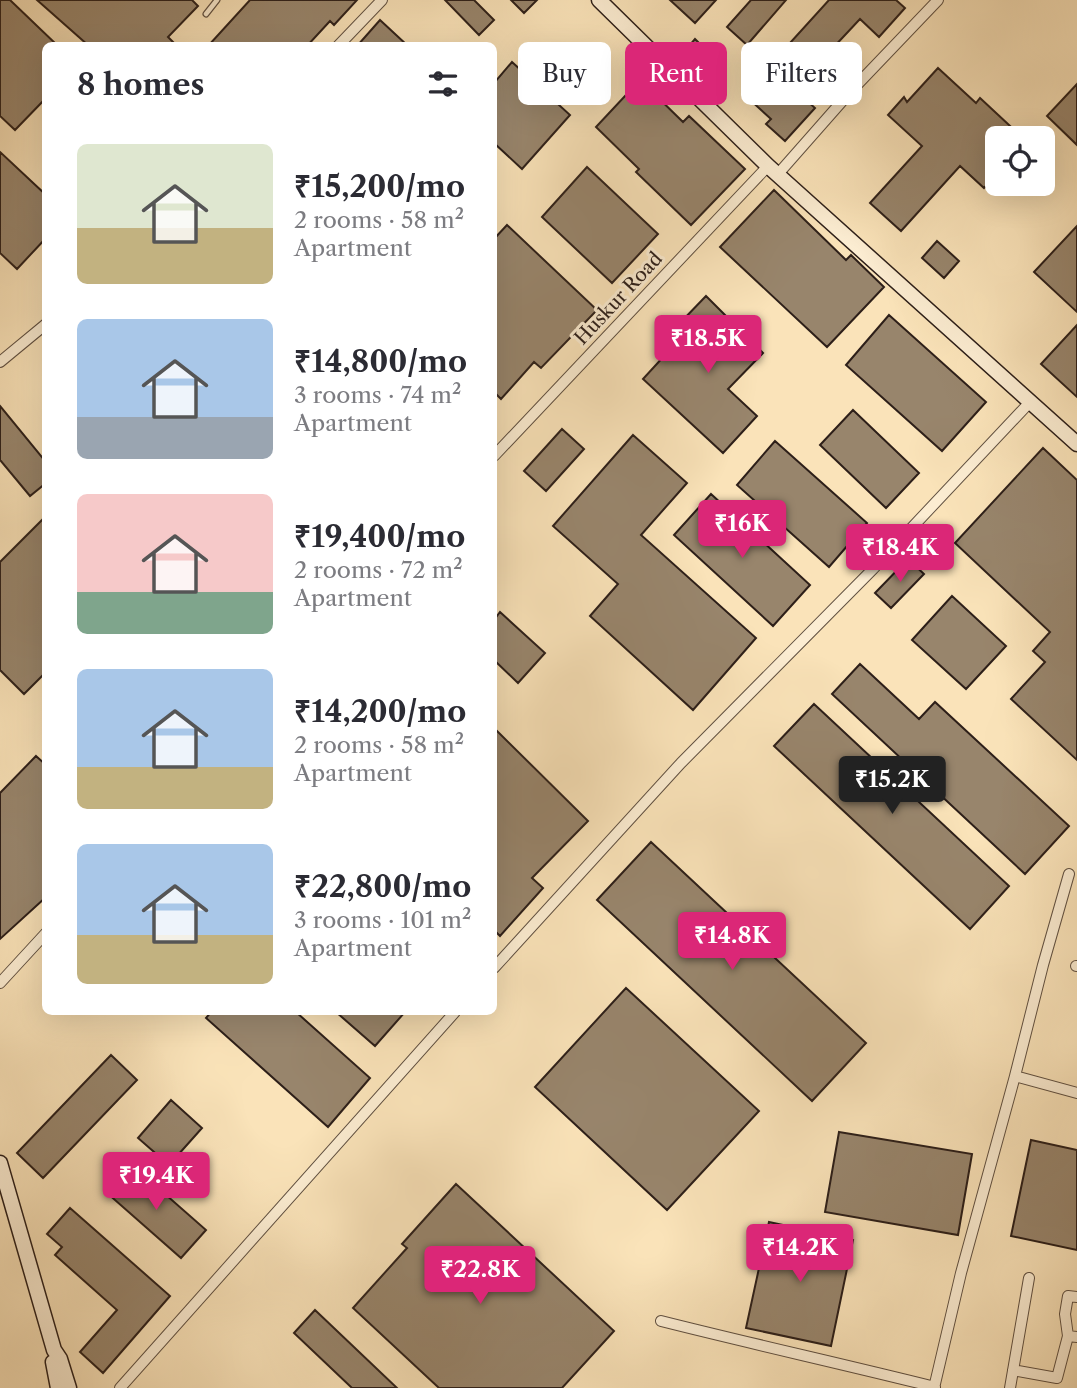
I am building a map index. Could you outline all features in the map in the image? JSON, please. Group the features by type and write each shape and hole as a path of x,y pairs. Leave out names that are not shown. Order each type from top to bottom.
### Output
{"street":[{"path":"342,42 382,0"},
{"path":"599,0 773,170 1077,444"},
{"name":"Huskur Road","path":"497,453 938,0"},
{"path":"0,362 42,327"},
{"path":"497,965 681,763 873,569 1031,401"},
{"path":"660,1321 934,1387 961,1273 1016,1076 1042,965 1069,874"},
{"path":"0,983 42,937"},
{"path":"120,1388 451,1015"},
{"path":"1016,1076 1077,1093"},
{"path":"0,1163 54,1350 60,1359 69,1388"},
{"path":"1010,1388 1029,1278"},
{"path":"1013,1370 1058,1378 1072,1337 1065,1314 1068,1296 1077,1297"},
{"path":"54,1350 53,1366 58,1388"}],"lane":[{"path":"206,14 217,0"}],"building":[{"path":"0,0 10,0 54,42 42,42 42,102 15,130 0,116"},
{"path":"37,0 192,0 198,6 168,37 173,42 84,42"},
{"path":"250,0 357,0 334,25 330,21 311,42 212,42"},
{"path":"445,0 474,0 494,20 479,35"},
{"path":"511,0 537,0 524,13"},
{"path":"670,0 716,0 695,23"},
{"path":"751,0 786,0 750,42 744,42 727,27"},
{"path":"829,0 896,0 905,8 879,37 860,19 838,42 791,42"},
{"path":"380,20 404,42 361,42"},
{"path":"512,62 518,67 518,105 559,105 570,115 522,169 497,146 497,80"},
{"path":"938,68 976,103 980,98 1010,126 985,126 984,188 960,166 901,231 870,203 922,146 888,115 904,97 907,102"},
{"path":"1077,84 1077,145 1047,116"},
{"path":"625,96 625,105 666,105 683,122 689,116 745,169 691,225 636,172 639,169 596,127"},
{"path":"756,105 812,105 815,108 785,141 766,124 771,119"},
{"path":"0,152 42,191 42,242 17,269 0,253"},
{"path":"587,167 658,234 612,283 542,217"},
{"path":"774,190 846,260 851,255 884,287 827,347 720,247"},
{"path":"507,225 597,310 541,368 534,362 501,399 497,395 497,236"},
{"path":"1077,226 1077,312 1034,272"},
{"path":"937,241 959,261 944,278 922,258"},
{"path":"706,296 763,353 728,389 757,416 723,453 643,379 688,330 680,323"},
{"path":"889,315 986,402 942,451 846,365"},
{"path":"1077,325 1077,397 1041,364"},
{"path":"0,406 42,457 42,486 30,496 0,460"},
{"path":"853,410 919,473 886,508 820,445"},
{"path":"562,429 584,449 546,491 524,471"},
{"path":"633,435 687,483 641,535 756,638 693,710 590,616 618,584 553,526"},
{"path":"775,441 867,523 829,567 737,485"},
{"path":"1043,448 1077,480 1077,760 1011,699 1045,662 1033,651 1050,632 955,543"},
{"path":"711,494 810,585 773,626 674,535"},
{"path":"42,520 42,676 24,694 0,670 0,562"},
{"path":"908,559 924,574 891,608 875,593"},
{"path":"952,596 1006,646 966,689 912,640"},
{"path":"500,612 545,653 518,683 497,663 497,616"},
{"path":"860,664 919,719 935,702 1069,826 1025,874 832,694"},
{"path":"814,704 1009,886 970,929 774,746"},
{"path":"497,731 588,821 532,878 543,888 500,936 497,933"},
{"path":"36,756 42,761 42,901 0,939 0,793"},
{"path":"651,842 866,1043 812,1101 597,900"},
{"path":"626,988 759,1111 667,1210 535,1087"},
{"path":"208,1015 299,1015 370,1078 328,1127 206,1018"},
{"path":"339,1015 402,1015 375,1046"},
{"path":"111,1055 137,1080 43,1178 17,1153"},
{"path":"171,1100 202,1128 169,1165 138,1138"},
{"path":"839,1132 972,1154 958,1235 825,1212"},
{"path":"1031,1140 1077,1150 1077,1250 1011,1236"},
{"path":"132,1165 206,1230 181,1258 107,1193"},
{"path":"456,1184 614,1331 562,1388 439,1388 353,1308 407,1248 402,1244"},
{"path":"70,1208 170,1296 103,1373 80,1352 117,1310 55,1255 62,1247 47,1234"},
{"path":"769,1222 853,1240 831,1346 746,1328"},
{"path":"315,1310 397,1388 352,1388 294,1333"}]}
